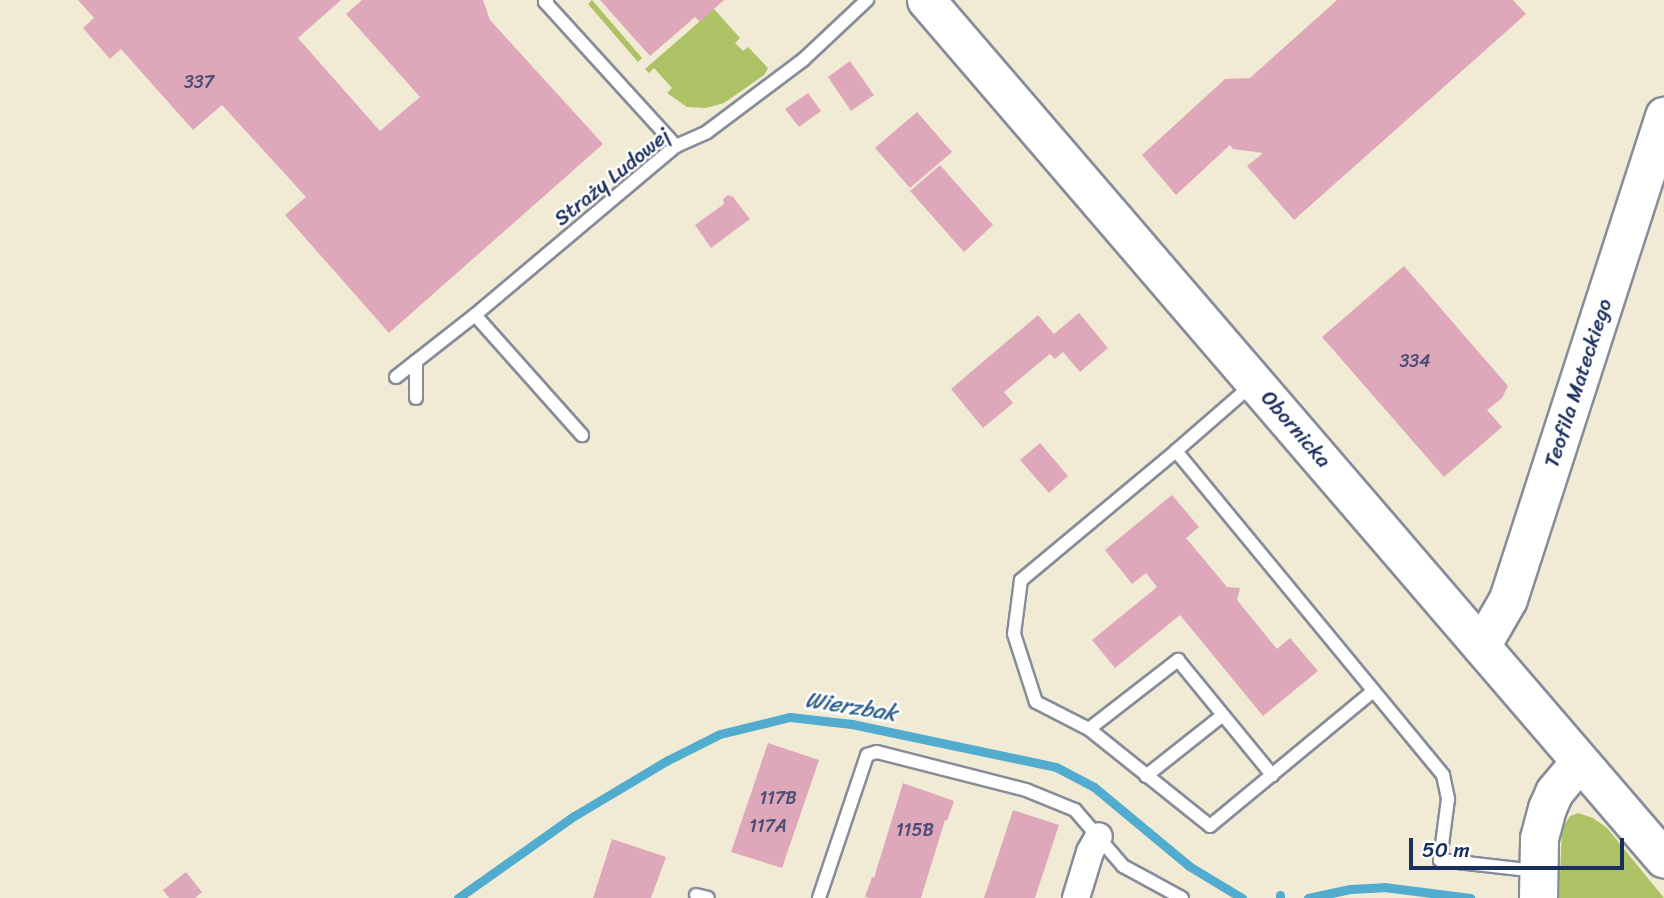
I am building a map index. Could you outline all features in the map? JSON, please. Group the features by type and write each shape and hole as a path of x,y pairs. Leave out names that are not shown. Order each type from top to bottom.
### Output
{"main road":[{"name":"Obornicka","path":"926,0 1664,859"},
{"name":"Teofila Mateckiego","path":"1481,646 1508,599 1664,116"},
{"path":"1537,885 1539,838 1547,808 1554,792 1580,761"}],"street":[{"path":"1076,898 1090,852 1099,836"}],"lane":[{"path":"547,0 545,2 676,146"},
{"name":"Straży Ludowej","path":"396,377 475,315 676,146 707,132 803,60 867,0"},
{"path":"475,315 582,435"},
{"path":"416,361 416,398"},
{"path":"1255,381 1176,451 1021,580 1014,634 1036,702 1089,729 1210,826 1373,691"},
{"path":"1176,451 1443,775 1448,799 1440,860 1537,885"},
{"path":"1089,729 1178,660 1272,775"},
{"path":"1146,776 1223,715"},
{"path":"819,898 867,755 877,752 1026,790 1075,810 1123,866 1182,898"}],"green space":[{"path":"592,0 642,58 638,62 588,4"},
{"path":"714,9 740,38 735,43 743,51 748,47 768,68 764,75 724,103 706,108 687,107 667,93 672,88 654,68 649,73 645,69"},
{"path":"1578,813 1593,818 1607,828 1664,898 1559,898 1562,829 1570,816"}],"building":[{"path":"78,0 341,0 298,38 380,131 420,97 346,14 362,0 483,0 490,20 603,144 389,333 285,215 306,197 222,105 193,130 121,49 110,59 83,28 94,18"},
{"path":"600,0 724,0 700,22 695,17 650,56"},
{"path":"1337,0 1513,0 1526,14 1294,220 1247,166 1263,153 1233,149 1230,145 1176,195 1142,155 1225,79 1250,78"},
{"path":"850,61 874,95 851,111 828,77"},
{"path":"808,93 821,111 799,127 785,109"},
{"path":"917,112 952,152 910,188 875,148"},
{"path":"940,165 993,225 964,252 910,191"},
{"path":"728,195 733,197 750,219 711,248 695,225 724,204 723,199"},
{"path":"1404,266 1508,386 1502,398 1487,410 1502,427 1444,477 1322,337"},
{"path":"1079,313 1108,348 1080,372 1063,352 1055,359 1050,354 1004,392 1013,403 983,428 951,389 1038,315 1054,334"},
{"path":"1040,443 1068,476 1049,493 1020,460"},
{"path":"1172,495 1199,527 1186,538 1227,587 1240,588 1237,600 1277,649 1290,638 1318,671 1263,716 1180,615 1115,668 1092,640 1157,587 1146,573 1132,584 1105,550"},
{"path":"768,743 819,760 782,868 731,852"},
{"path":"903,783 954,801 947,821 945,820 921,898 865,897 872,877 874,878"},
{"path":"1013,810 1059,825 1035,898 984,898"},
{"path":"612,839 666,857 651,898 593,898"},
{"path":"186,872 202,892 195,898 169,898 163,890"}],"waterway":[{"name":"Wierzbak","path":"458,898 574,816 668,760 720,734 790,717 852,724 1056,767 1094,787 1189,866 1242,898"},
{"name":"Wierzbak","path":"1308,898 1350,889 1384,887 1470,898"}]}
